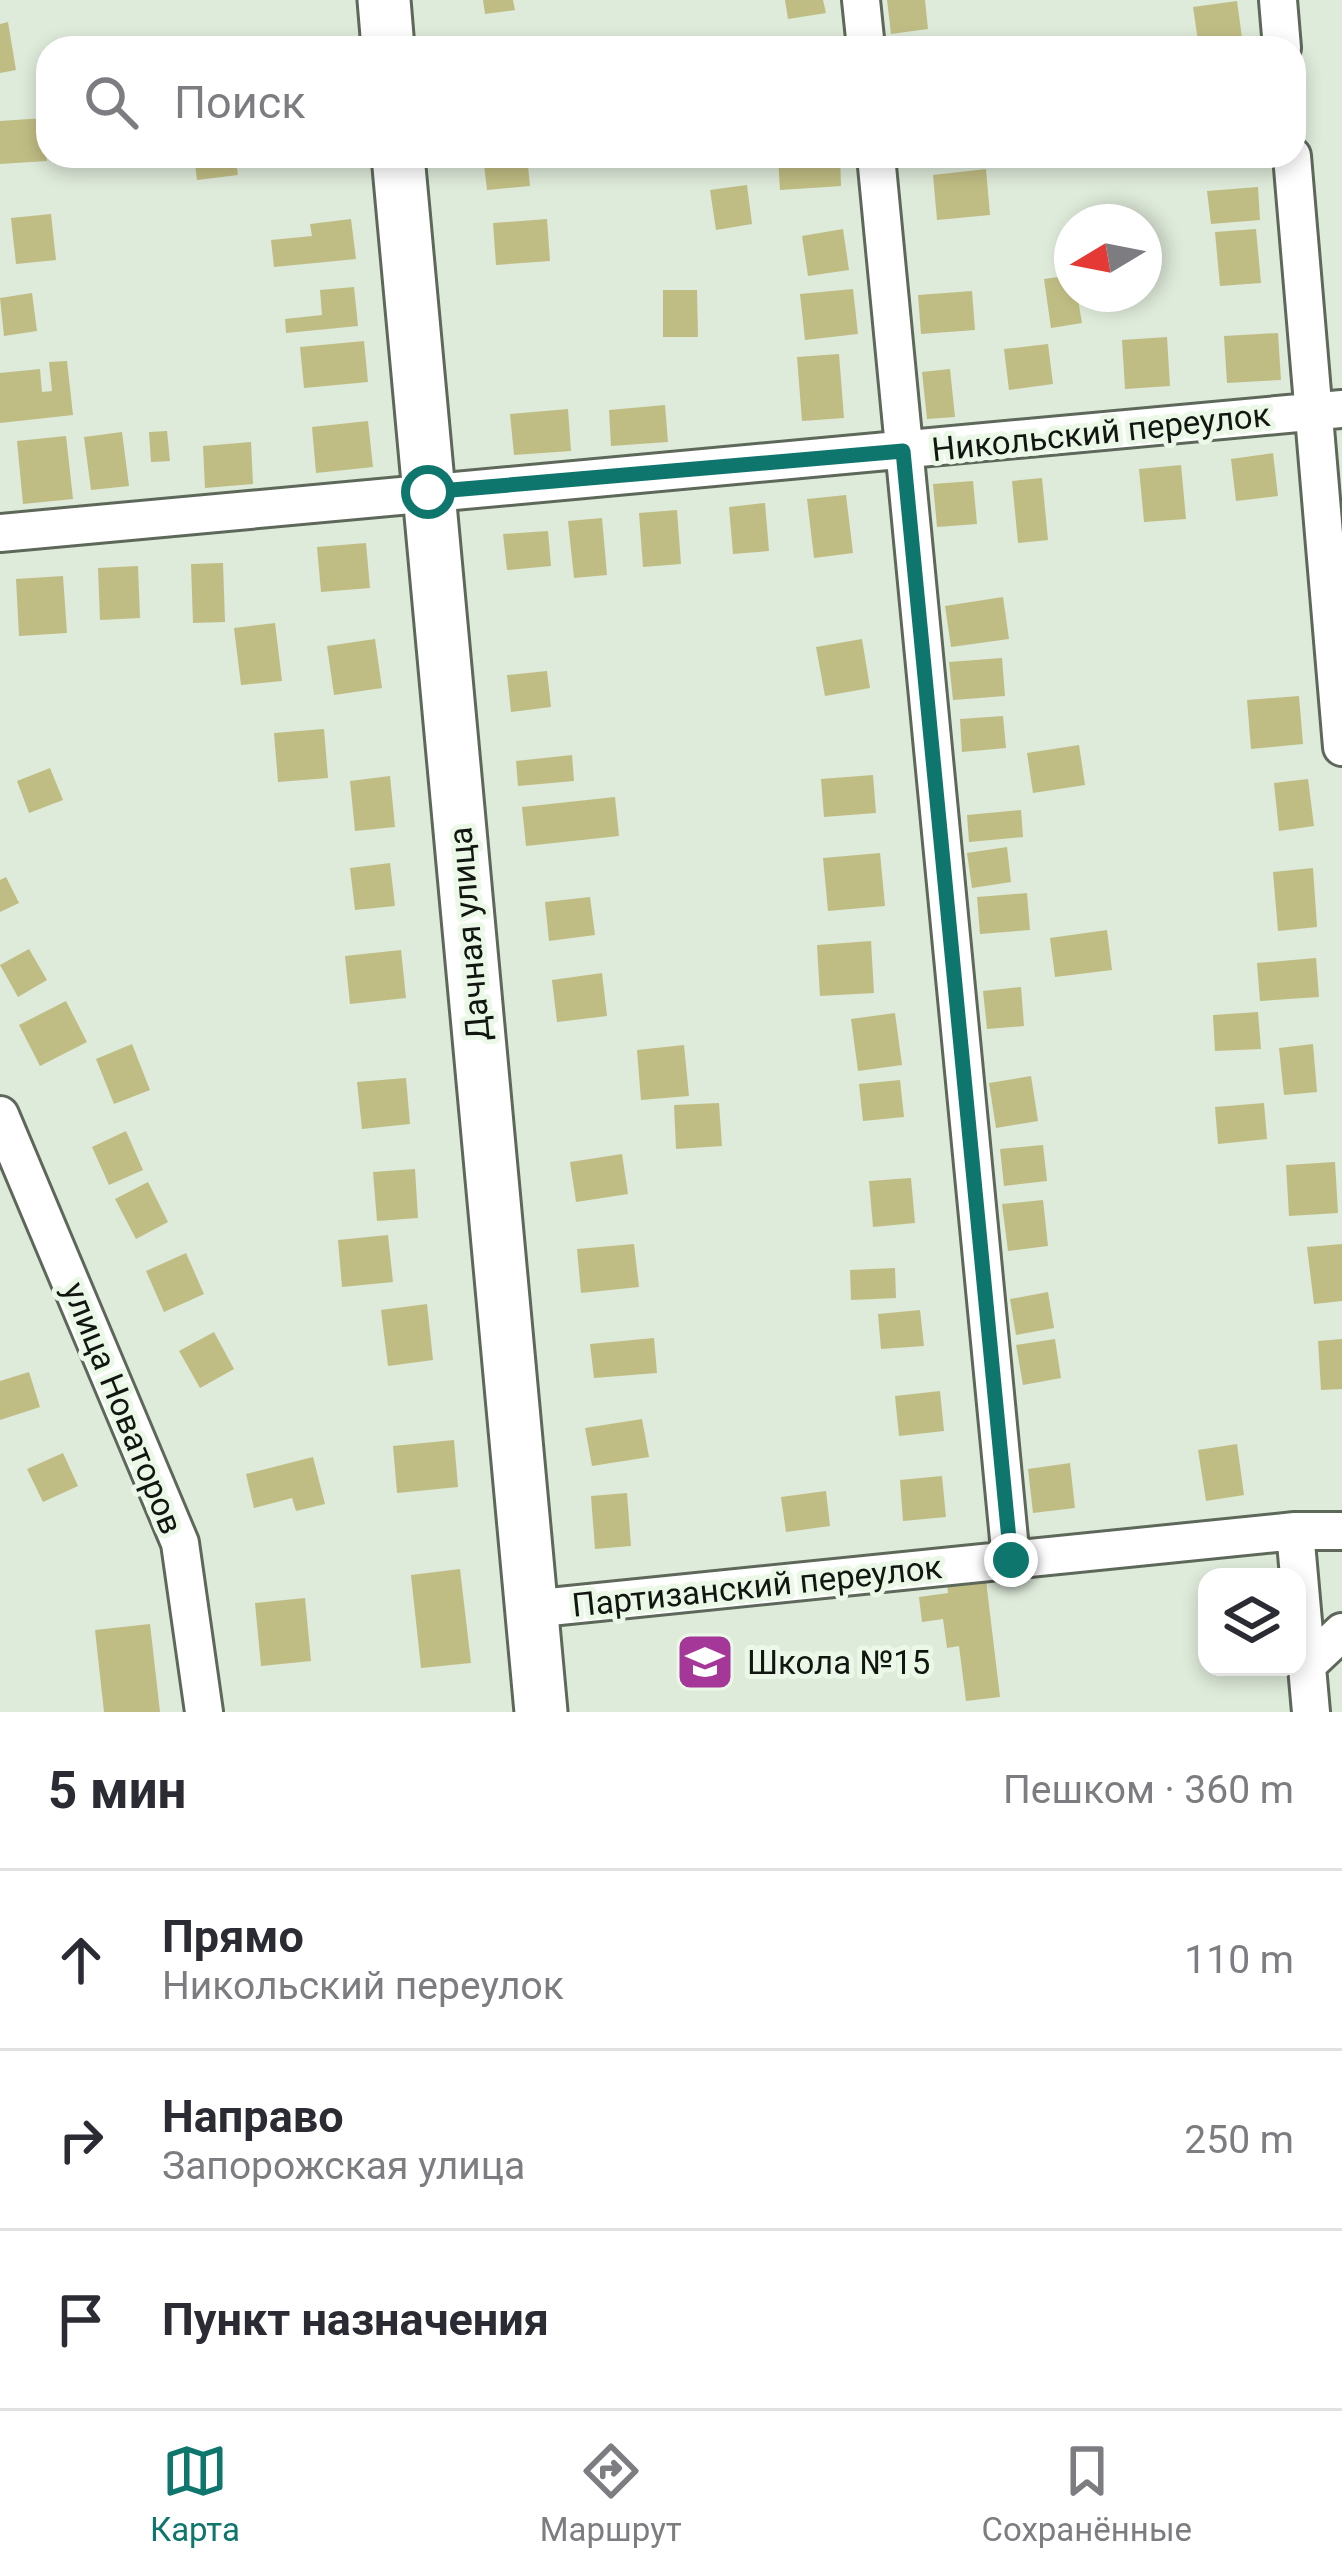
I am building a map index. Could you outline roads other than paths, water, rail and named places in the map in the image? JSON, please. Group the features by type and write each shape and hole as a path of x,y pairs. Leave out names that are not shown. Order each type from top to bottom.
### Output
{"street":[{"path":"384,0 387,36"},
{"path":"861,0 865,36"},
{"path":"1278,0 1281,36"},
{"name":"Дачная улица","path":"399,168 542,1712"},
{"path":"877,168 1011,1560"},
{"path":"1294,168 1328,410 1342,747"},
{"name":"Никольский переулок","path":"0,533 1328,410"},
{"name":"улица Новаторов","path":"0,1115 180,1543 205,1712"},
{"name":"Партизанский переулок","path":"530,1609 1342,1531"},
{"path":"1295,1532 1298,1568"},
{"path":"1311,1712 1306,1665 1342,1631"}],"place":[{"name":"Школа №15","path":"705,1662"}]}
